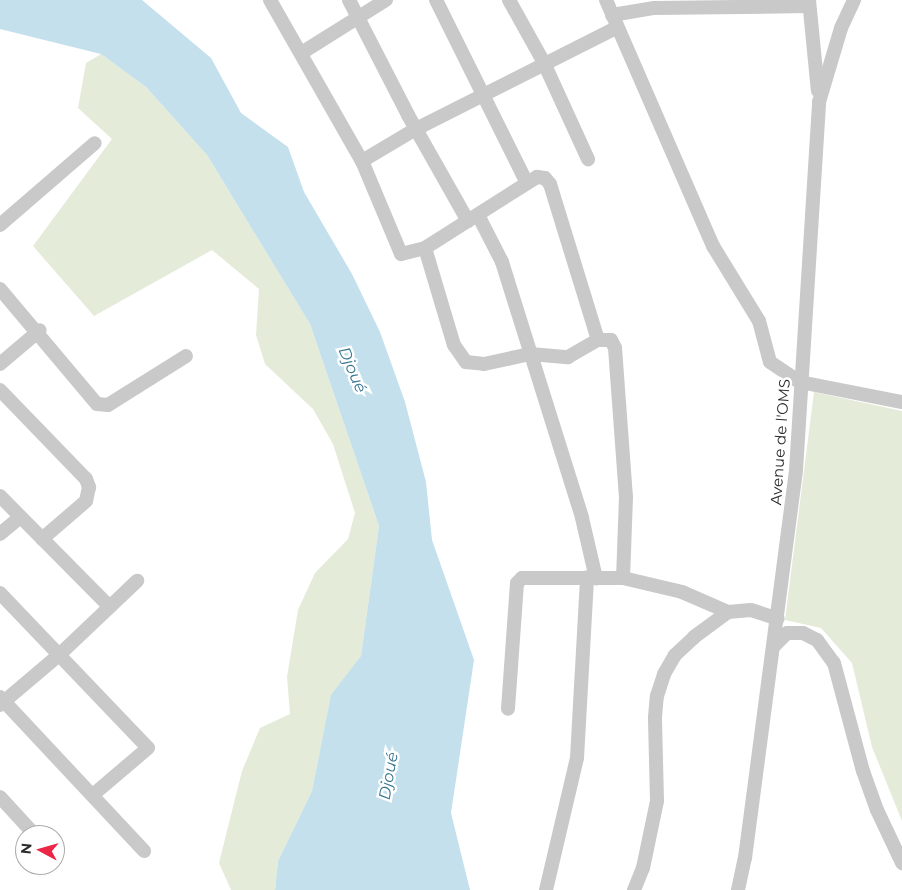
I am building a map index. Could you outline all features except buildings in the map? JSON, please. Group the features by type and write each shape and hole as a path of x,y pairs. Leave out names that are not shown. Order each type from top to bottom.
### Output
{"street":[{"path":"270,0 303,52 362,161 401,254 425,248 527,183 541,177 550,184 598,340"},
{"path":"349,0 416,129 502,262 582,518 591,578 577,758 546,890"},
{"path":"303,52 357,16 386,0"},
{"path":"436,0 527,183"},
{"path":"509,0 544,63 588,159"},
{"path":"606,0 713,246 759,321 770,362 800,382 902,402"},
{"name":"Avenue de l'OMS","path":"738,890 778,619 796,470 818,102 841,28 854,0"},
{"path":"362,161 416,129 544,63 614,21 654,4 809,3 818,102"},
{"path":"0,225 95,143"},
{"path":"425,248 454,346 466,362 484,364 530,354 568,357 598,340 611,340 615,348 626,497 623,578"},
{"path":"0,289 39,331 86,395 103,406 186,356"},
{"path":"0,364 39,331"},
{"path":"0,390 86,479 89,487 86,501 42,539"},
{"path":"0,496 110,607"},
{"path":"0,534 20,517"},
{"path":"508,709 517,582 522,578 623,578 682,592 728,612"},
{"path":"137,581 59,655 1,701 94,794 144,851"},
{"path":"0,593 148,748 94,794"},
{"path":"634,890 644,868 657,801 655,717 661,681 675,655 706,626 728,612 751,610 778,619"},
{"path":"774,646 787,633 803,633 816,640 834,663 864,771 877,810 902,863"},
{"path":"0,798 26,825"}],"green space":[{"path":"101,54 146,87 207,155 310,324 379,526 361,656 330,701 312,791 278,861 275,890 231,890 219,863 242,771 260,728 290,714 287,677 298,610 315,573 348,539 355,513 333,444 313,409 265,364 256,335 259,289 212,250 94,316 33,246 112,139 78,108 86,63"},
{"path":"814,392 902,411 902,821 872,747 852,663 821,628 785,620"}],"water":[{"name":"Djoué","path":"0,0 142,0 211,58 241,113 288,147 304,192 352,274 380,332 405,402 426,482 432,540 474,660 451,813 470,890 275,890 278,861 312,791 331,695 361,656 379,526 310,324 207,155 146,87 101,54 0,29"}]}
